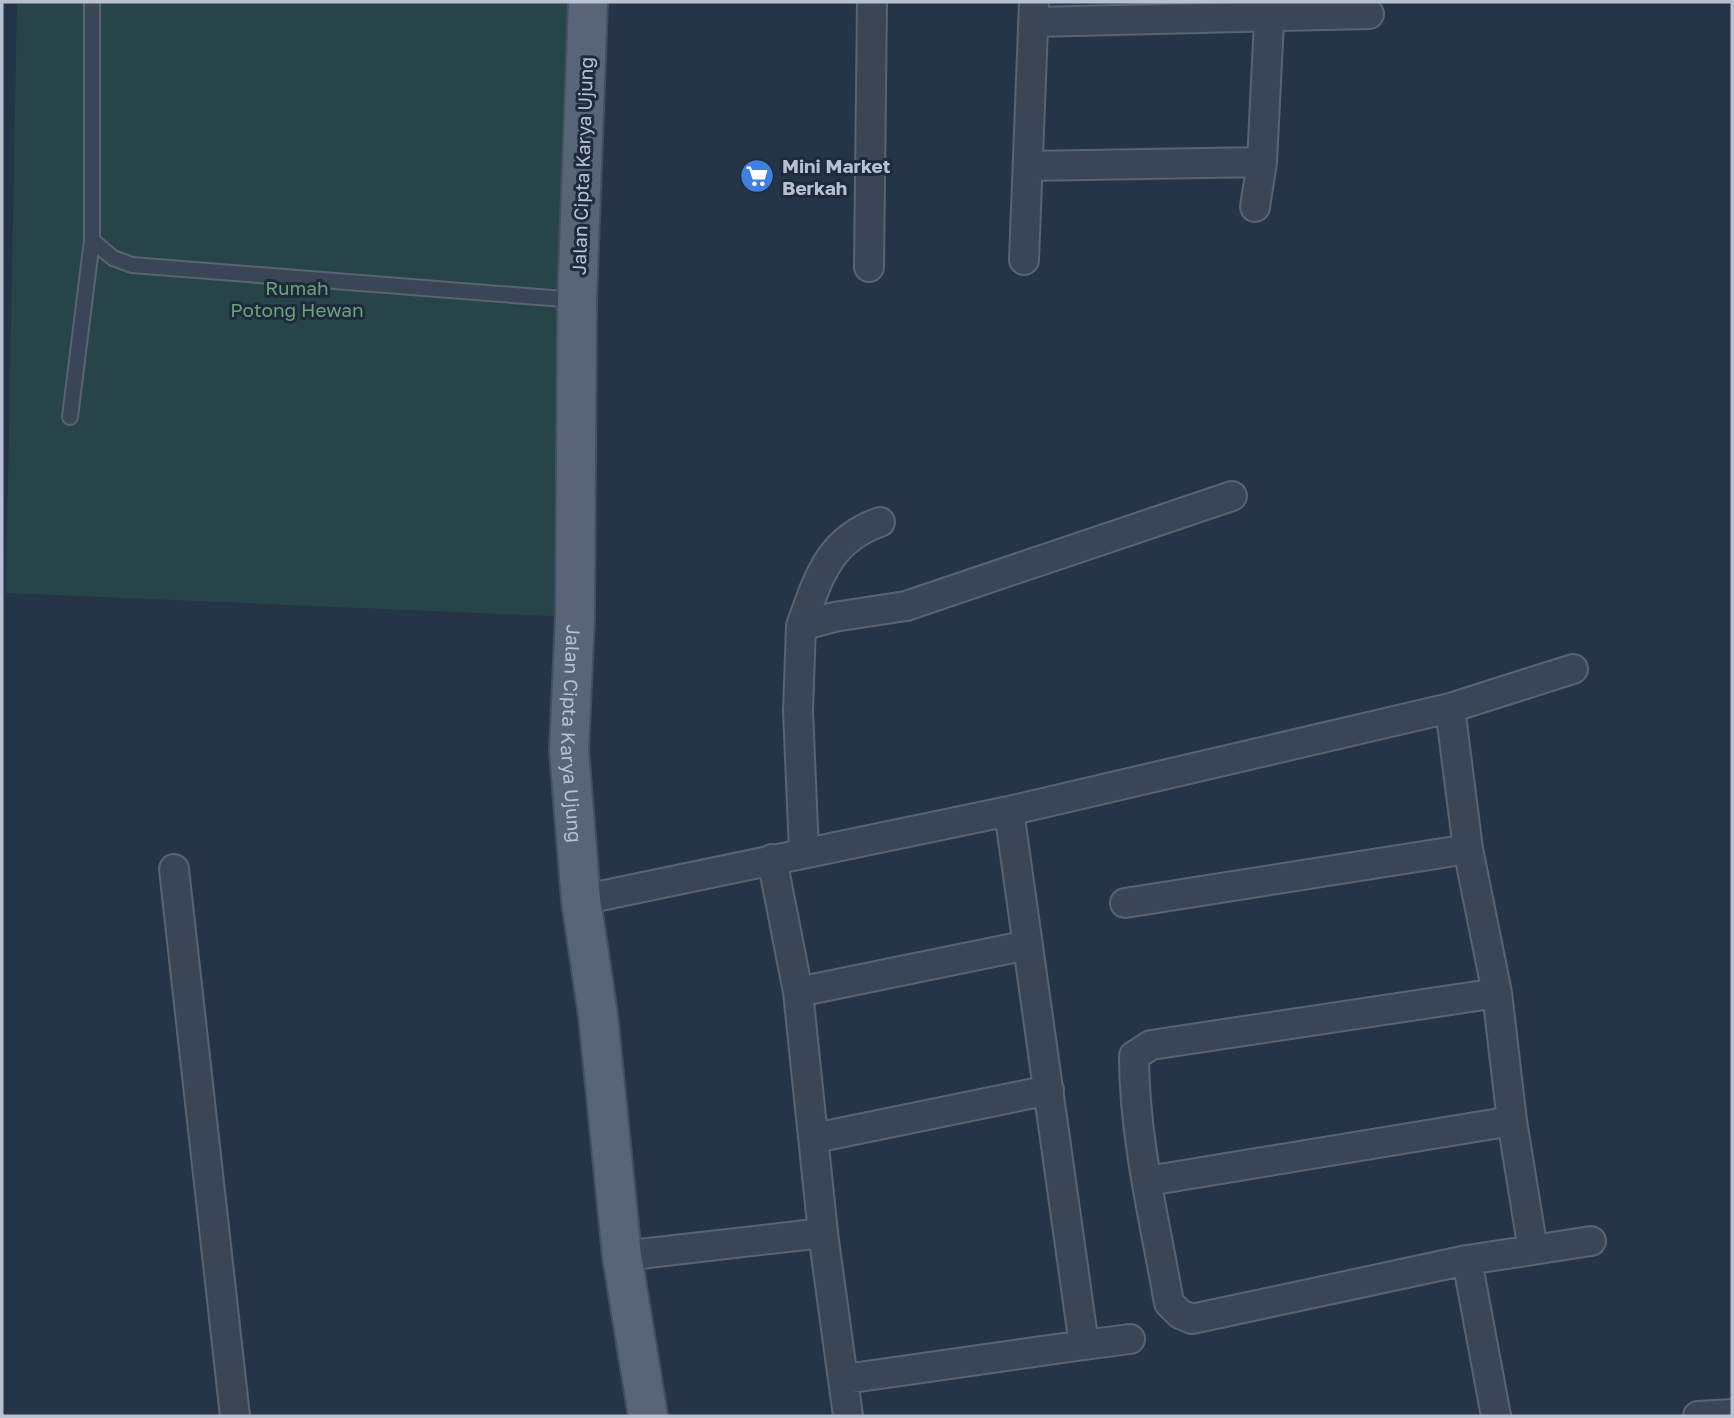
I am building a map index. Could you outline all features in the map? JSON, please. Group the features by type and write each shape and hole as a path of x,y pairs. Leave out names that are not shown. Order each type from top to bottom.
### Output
{"main road":[{"name":"Jalan Cipta Karya Ujung","path":"588,2 578,300 575,617 569,750 581,901 598,1014 622,1256 648,1416"}],"street":[{"path":"869,267 872,2"},
{"path":"1255,206 1262,162 1264,82 1270,9"},
{"path":"1024,260 1034,12 1270,9 1369,15"},
{"path":"1028,166 1262,162"},
{"path":"801,626 834,617 906,606 1232,496"},
{"path":"804,852 798,711 801,626 821,569 857,530 880,522"},
{"path":"581,901 1009,811 1450,708 1573,669"},
{"path":"1450,708 1468,849 1497,993 1511,1121 1533,1250"},
{"path":"1009,811 1084,1345"},
{"path":"1125,902 1468,849"},
{"path":"772,859 798,992 824,1233 848,1416"},
{"path":"174,869 235,1416"},
{"path":"798,992 1028,944"},
{"path":"1497,993 1152,1045 1134,1056 1134,1084 1169,1303 1180,1314 1192,1319 1467,1260 1591,1241"},
{"path":"815,1138 1049,1090"},
{"path":"1148,1181 1511,1121"},
{"path":"622,1256 824,1233"},
{"path":"1467,1260 1496,1416"},
{"path":"845,1379 1130,1339"},
{"path":"1698,1416 1732,1414"}],"lane":[{"path":"70,416 92,240 92,2"},
{"path":"92,240 113,258 132,265 578,300"}],"green space":[{"name":"Rumah Potong Hewan","path":"17,2 591,2 573,617 6,593"}],"place":[{"name":"Mini Market Berkah","path":"757,176"}]}
